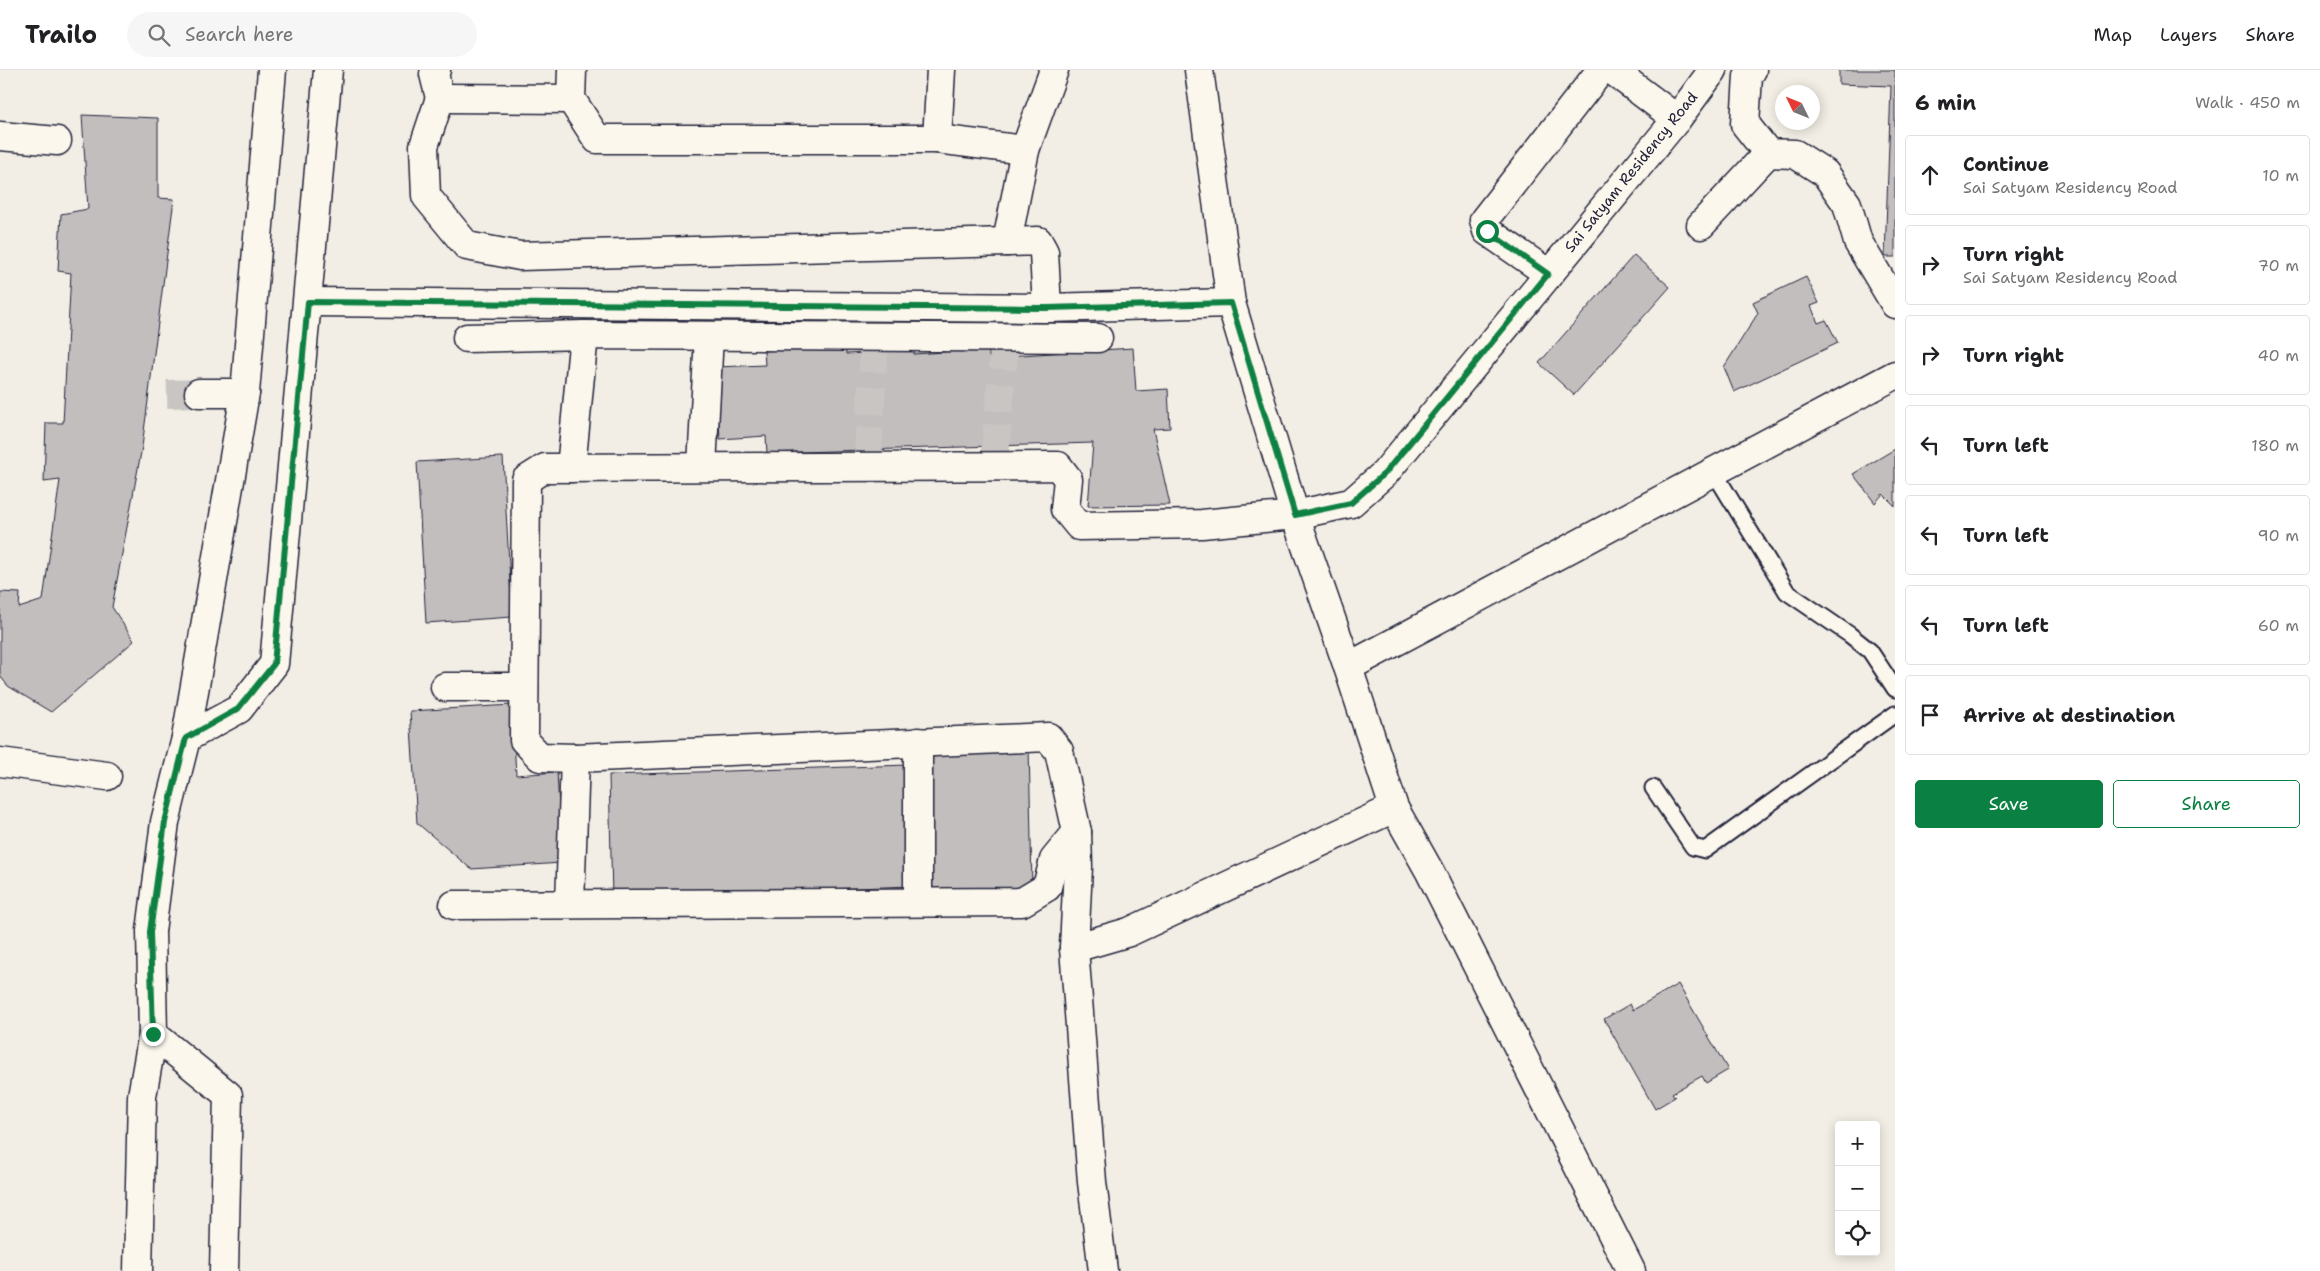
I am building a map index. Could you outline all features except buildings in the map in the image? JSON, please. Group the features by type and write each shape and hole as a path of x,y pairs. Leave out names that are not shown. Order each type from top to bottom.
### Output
{"street":[{"path":"138,1271 142,1096 153,1034 150,932 165,822 186,738 245,393 272,70"},
{"path":"186,738 238,709 274,664 328,70"},
{"path":"436,70 434,74 440,98 424,146 426,196 467,246 520,256 1038,241 1044,252 1047,308"},
{"path":"572,70 571,99 597,139 937,139 1025,150"},
{"path":"937,139 941,70"},
{"path":"1007,242 1025,150 1054,70"},
{"path":"1199,70 1231,303 1295,515 1348,667 1394,808 1430,872 1631,1271"},
{"path":"1548,274 1487,231 1484,220 1601,70"},
{"path":"1612,70 1677,119"},
{"name":"Sai Satyam Residency Road","path":"702,466 868,461 994,460 1058,466 1068,479 1064,509 1079,526 1202,524 1295,515 1351,503 1385,473 1677,119 1713,70"},
{"path":"1752,70 1748,76 1745,124 1768,153"},
{"path":"440,98 571,99"},
{"path":"0,136 57,141"},
{"path":"1701,225 1768,153 1795,154 1825,173 1847,204 1858,242 1894,302"},
{"path":"308,302 1047,308 1231,303"},
{"path":"571,468 584,335"},
{"path":"467,338 584,335 709,336 1005,345 1098,338"},
{"path":"709,336 702,466 545,468 526,480 524,740 540,757 575,758 1048,737 1059,752 1077,832 1078,867 1074,948 1092,1182 1103,1271"},
{"path":"1348,667 1895,376"},
{"path":"199,394 245,393"},
{"path":"445,687 524,687"},
{"path":"918,742 918,902"},
{"path":"570,904 575,758"},
{"path":"0,762 107,776"},
{"path":"1074,948 1129,932 1394,808"},
{"path":"454,904 1022,902 1047,888 1054,860 1077,832"},
{"path":"153,1034 228,1095 224,1271"}],"lane":[{"path":"1714,472 1764,558 1787,592 1850,634 1870,651 1895,688"},
{"path":"1653,788 1692,847 1705,850 1895,714"}],"tunnel":[{"path":"868,456 874,348"},
{"path":"995,453 1004,352"},
{"path":"167,394 199,393"}],"route":[{"path":"153,1034 150,932 165,822 186,738 238,709 274,664 308,302 1047,308 1231,303 1295,515 1351,503 1385,473 1548,274 1487,231"}]}
